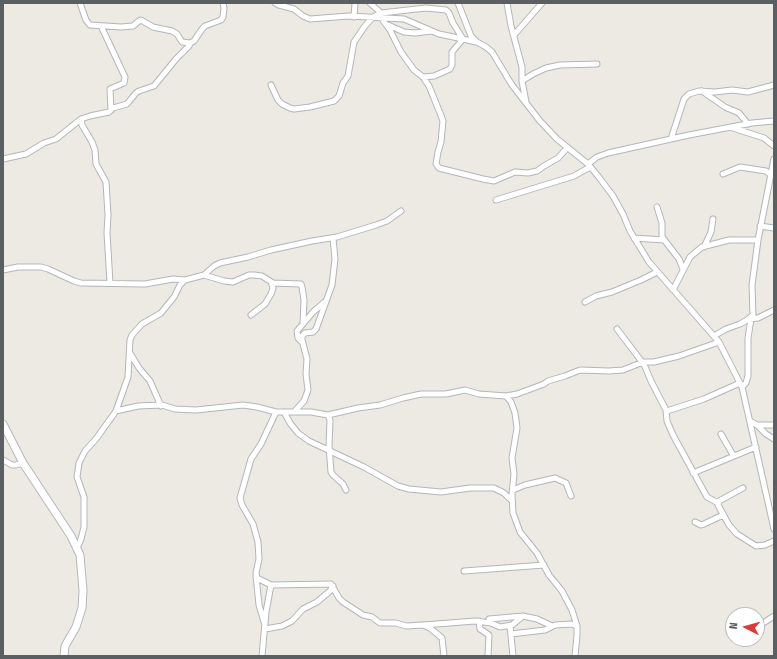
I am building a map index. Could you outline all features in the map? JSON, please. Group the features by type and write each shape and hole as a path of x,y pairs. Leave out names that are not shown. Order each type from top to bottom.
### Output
{"street":[{"path":"80,3 88,24 94,26 130,26 141,20 153,27 172,31 177,34 182,42 190,43"},
{"path":"3,159 26,154 46,142 56,139 81,120 90,116 107,113 113,108 127,104 139,90 156,84 190,43 194,41 205,26 221,20 224,12 223,3"},
{"path":"275,3 280,6 290,7 310,19 373,17 426,8 448,11"},
{"path":"354,17 355,3"},
{"path":"370,3 382,16 401,52 414,70 423,77 429,86 443,121 441,142 436,157 436,164 439,168 488,181 494,181 515,172 528,173 537,171 558,158 567,148"},
{"path":"444,3 463,40"},
{"path":"458,3 470,36 492,52 512,85 556,139 589,166 613,196 634,238 649,262 719,342 741,385 774,529"},
{"path":"508,3 522,67 522,81 526,104"},
{"path":"514,35 542,3"},
{"path":"382,16 404,19 433,31 463,40 477,42"},
{"path":"271,86 278,100 282,104 294,109 334,101 339,96 343,83 348,76 354,42 373,17"},
{"path":"386,24 404,32 433,31"},
{"path":"101,26 125,77 124,84 110,89 111,110"},
{"path":"423,77 434,76 450,69 452,65 452,52 463,40"},
{"path":"522,81 546,68 560,65 597,64"},
{"path":"671,139 684,99 689,94 702,91 715,92 732,90 748,92 774,85"},
{"path":"702,91 725,107 739,113 748,124"},
{"path":"81,120 82,125 95,150 96,164 106,182 110,283"},
{"path":"496,200 574,176 589,166 597,157 608,152 729,127 774,121"},
{"path":"729,127 764,138 774,146"},
{"path":"667,411 746,383 748,376 748,338 750,319 753,314 752,284 760,226 774,159"},
{"path":"723,174 740,167 766,171 771,175"},
{"path":"657,207 661,218 664,240 678,259 683,269"},
{"path":"204,276 214,266 220,263 271,250 333,238 386,221 401,211"},
{"path":"704,247 711,232 713,220"},
{"path":"760,226 774,228"},
{"path":"294,412 304,401 308,390 306,374 307,359 302,336 305,333 313,332 316,329 332,285 335,268 333,238"},
{"path":"634,238 664,240"},
{"path":"673,290 683,269 694,252 704,247 729,240 758,240"},
{"path":"3,270 16,267 35,266 48,269 74,282 145,284 173,279 184,280 204,276 233,282 249,275 262,276 270,282 279,284 301,284 304,300 303,324"},
{"path":"585,302 596,296 612,292 657,272"},
{"path":"77,548 82,539 84,527 84,497 77,477 79,464 84,451 96,438 116,411 128,377 130,340 142,324 161,313 174,297 184,280"},
{"path":"251,315 265,304 269,298 273,291 270,282"},
{"path":"303,343 298,338 297,333 313,312 327,300"},
{"path":"714,336 726,328 750,319 758,318 774,310"},
{"path":"617,329 643,362 667,411 667,421 673,435 706,497 718,503 733,530 753,544 760,546 774,541"},
{"path":"116,411 138,406 161,406 175,409 196,410 243,405 276,412 311,412 328,415 358,408 380,405 421,394 446,394 465,390 479,394 506,396 517,394 580,370 623,370 643,362 679,356 719,342"},
{"path":"130,352 139,368 150,381 161,406"},
{"path":"506,396 511,402 515,413 517,428 512,452 514,474 512,501 513,513 518,529 537,553 551,578 562,591 572,610 578,635 575,656"},
{"path":"265,627 259,605 256,576 258,542 253,524 242,505 240,498 251,459 261,444 276,412"},
{"path":"284,412 290,423 305,438 383,476 398,486 409,489 441,492 470,488 494,488 504,493 512,501"},
{"path":"328,415 330,420 329,451 333,475 343,484 346,490"},
{"path":"750,421 774,439"},
{"path":"3,424 23,463 47,501 72,536 81,562 83,590 82,608 76,627 65,646 64,656"},
{"path":"757,425 774,425"},
{"path":"721,434 733,455"},
{"path":"693,473 733,455 756,447"},
{"path":"3,460 12,465 23,463"},
{"path":"513,490 525,485 555,478 566,483 571,496"},
{"path":"718,503 722,499 744,488"},
{"path":"695,522 701,525 723,514"},
{"path":"464,572 544,565"},
{"path":"256,576 259,580 271,586 331,584 339,598 344,602 363,615 372,617 380,623 385,624 396,623 406,626 479,622 491,623 497,626 510,626 523,616"},
{"path":"262,656 271,586"},
{"path":"265,627 282,626 292,621 303,609 317,602 327,594 333,586"},
{"path":"489,619 523,616 538,619 552,626"},
{"path":"765,622 774,616"},
{"path":"479,622 480,629 489,635 488,656"},
{"path":"511,634 545,630 555,625 566,624 577,626"},
{"path":"423,625 430,628 440,636 443,641 444,656"},
{"path":"510,626 513,656"}]}
